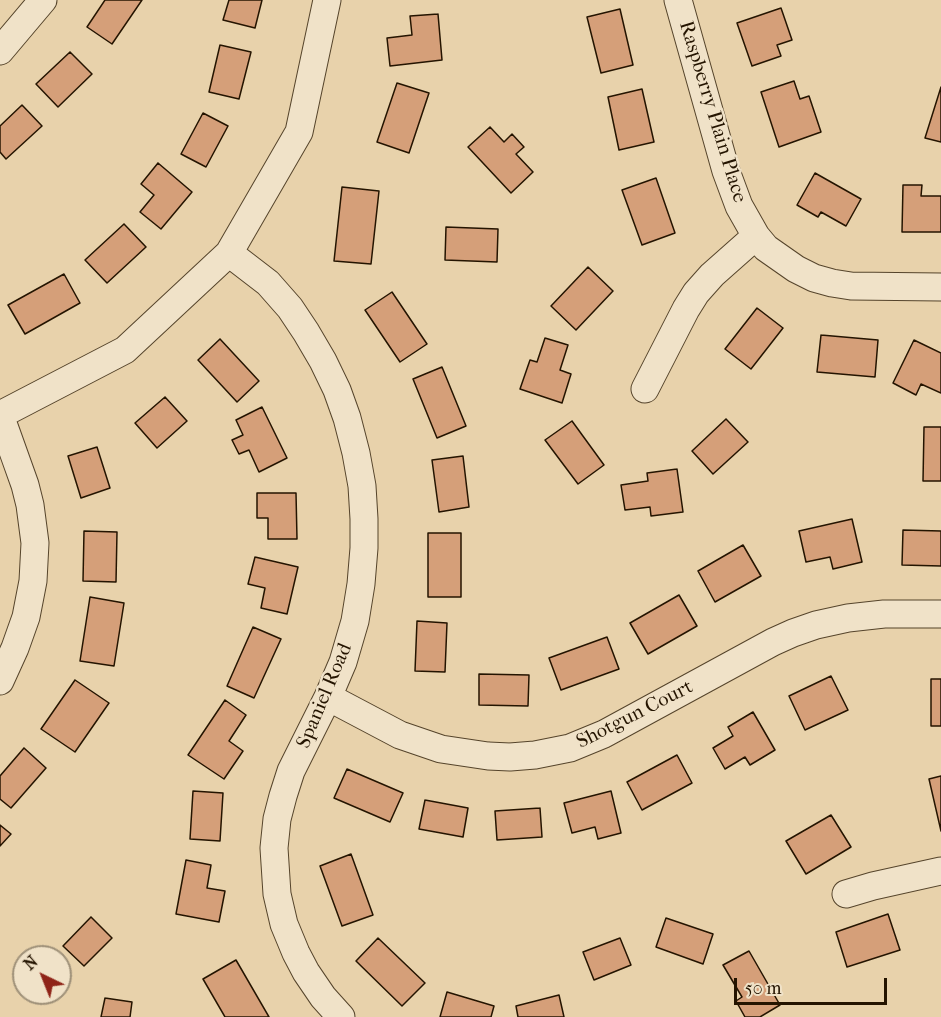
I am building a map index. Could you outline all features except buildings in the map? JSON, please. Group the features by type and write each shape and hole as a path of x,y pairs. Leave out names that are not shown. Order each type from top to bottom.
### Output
{"street":[{"path":"0,51 43,0"},
{"path":"0,681 26,617 33,581 35,543 25,484 0,415 125,350 229,253 299,132 327,0"},
{"name":"Raspberry Plain Place","path":"678,0 726,171 739,206 756,236 766,248 796,269 814,278 832,283 851,286 941,287"},
{"path":"645,389 696,293 712,274 756,236"},
{"name":"Spaniel Road","path":"229,253 268,283 290,308 323,361 347,418 362,486 364,548 355,621 343,662 291,771 277,819 274,848 277,894 288,934 306,972 323,997 341,1017"},
{"name":"Shotgun Court","path":"328,697 400,735 441,749 488,756 535,755 570,748 604,734 773,642 816,625 848,618 884,614 941,614"},
{"path":"846,894 941,871"}]}
